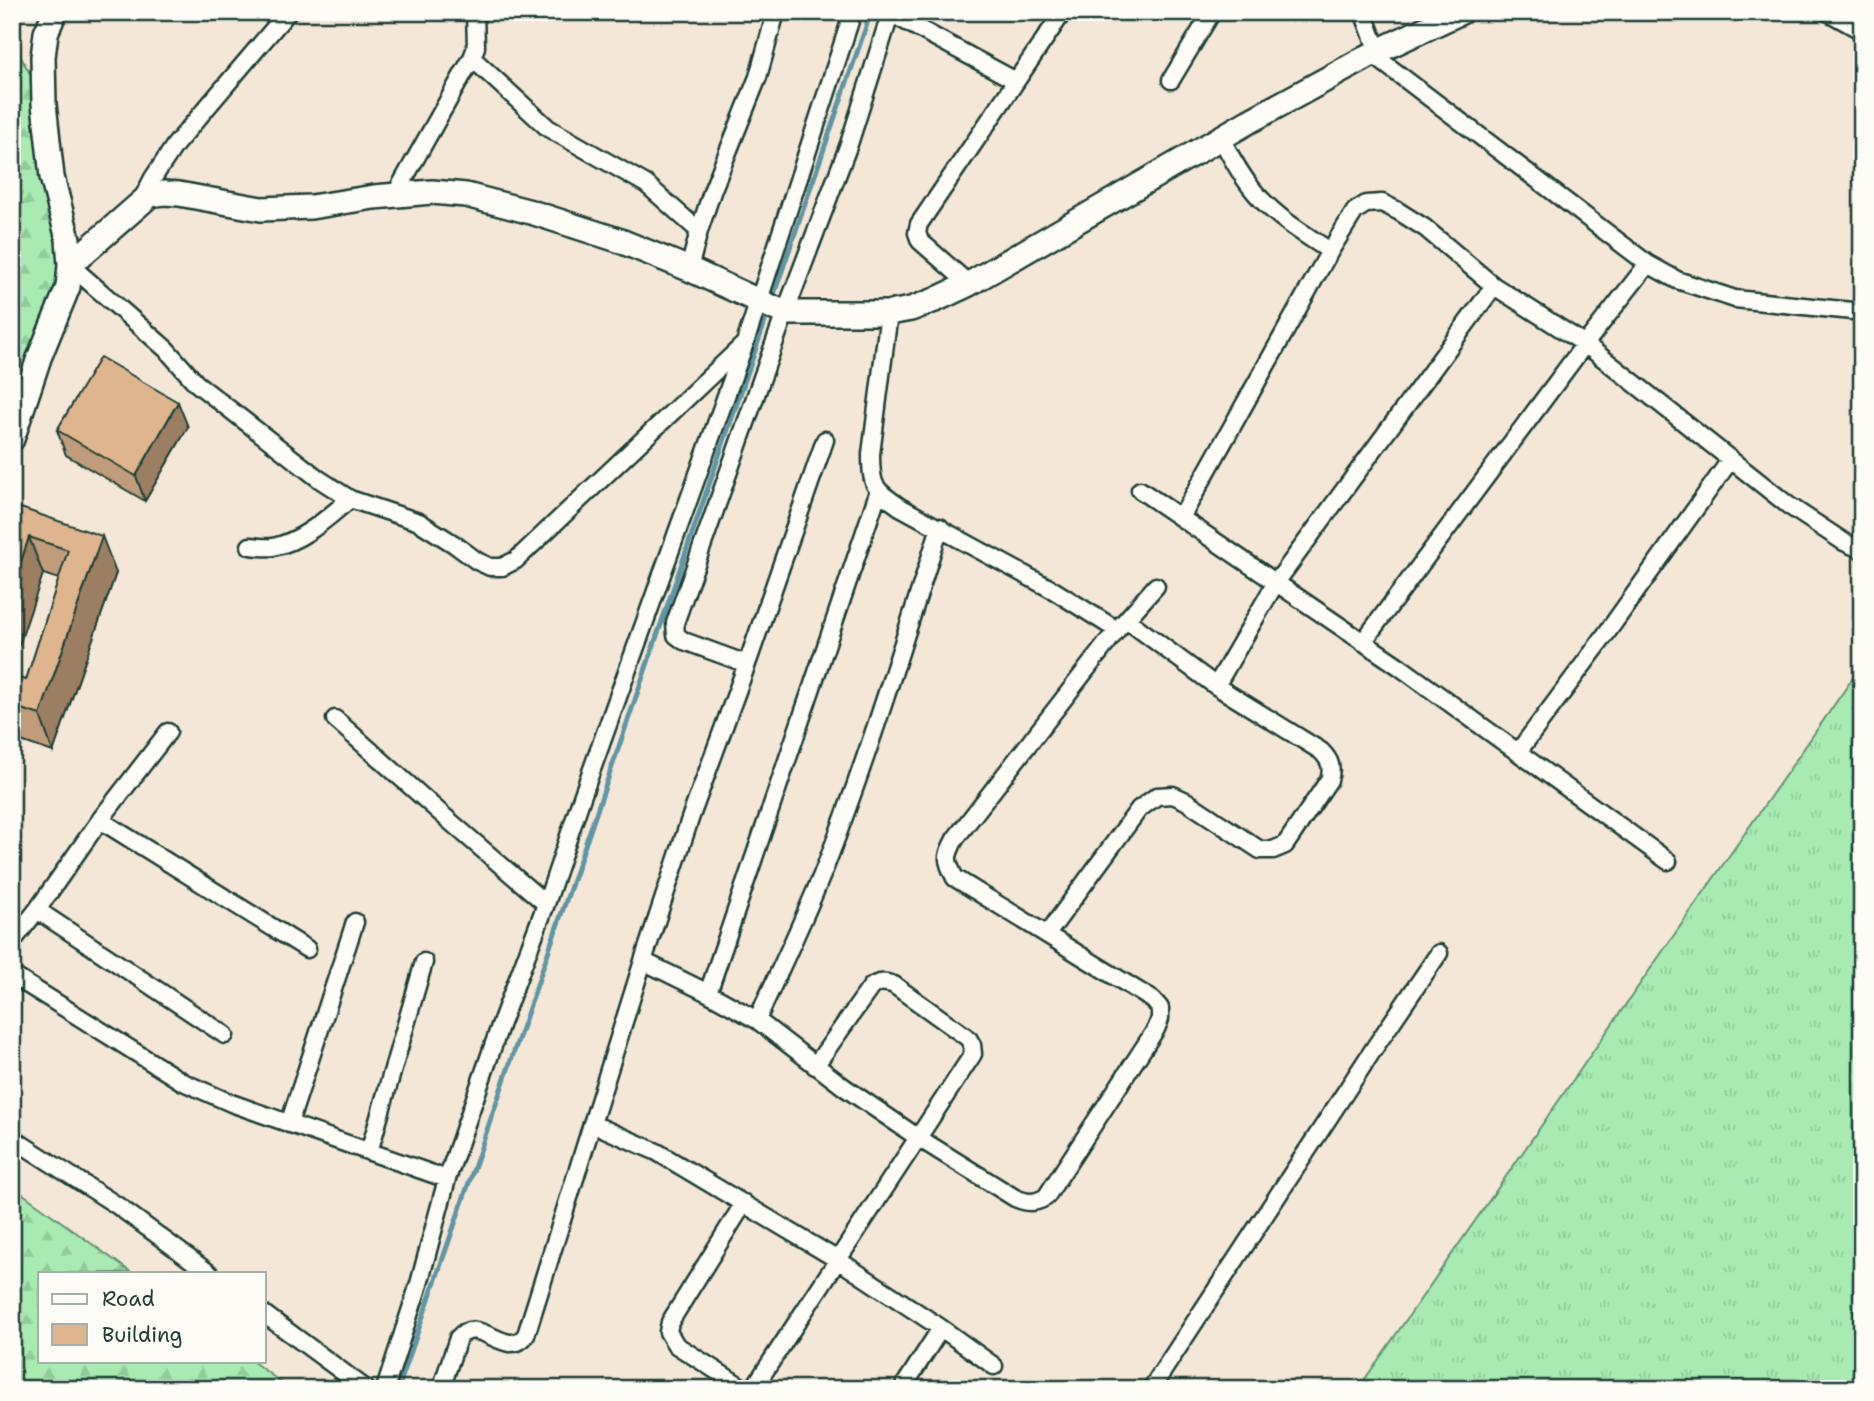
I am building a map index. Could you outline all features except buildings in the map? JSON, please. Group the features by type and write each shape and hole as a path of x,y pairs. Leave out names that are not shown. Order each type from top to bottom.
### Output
{"street":[{"path":"12,439 39,358 68,287 68,239 52,177 44,104 43,57 46,33 55,12"},
{"path":"140,204 175,145 288,12"},
{"path":"395,195 472,58 476,47 475,12"},
{"path":"689,269 713,189 758,77 776,12"},
{"path":"747,663 684,640 676,635 675,623 771,307 853,12"},
{"path":"970,284 920,241 917,233 919,224 1063,12"},
{"path":"1171,80 1212,12"},
{"path":"1363,12 1375,53 1648,264 1677,280 1735,299 1862,312"},
{"path":"70,265 150,195 164,193 261,209 311,207 432,192 466,195 531,212 618,240 771,307 889,313 911,309 970,284 1248,122 1375,53 1461,12"},
{"path":"1828,12 1862,31"},
{"path":"70,265 166,349 196,383 319,479 350,499 419,522 477,561 490,567 502,567 516,560 745,343 771,307 849,144 891,13 1016,81"},
{"path":"472,58 548,128 646,184 699,231"},
{"path":"1221,138 1236,167 1260,198 1283,219 1330,251"},
{"path":"1181,518 1355,211 1366,204 1382,203 1425,228 1494,286 1585,344 1788,505 1844,542 1862,550"},
{"path":"1363,642 1585,344 1648,264"},
{"path":"1216,686 1275,584 1494,286"},
{"path":"889,313 871,454 871,476 878,493 1122,625 1321,751 1328,758 1332,769 1329,780 1285,845 1273,850 1260,850 1186,801 1172,795 1157,796 1139,809 1048,933"},
{"path":"385,1389 419,1284 447,1179 500,1023 546,904 745,343"},
{"path":"441,1389 458,1338 464,1331 471,1329 508,1343 516,1343 526,1335 691,816 825,440"},
{"path":"1518,752 1731,459"},
{"path":"1140,490 1363,642 1668,861"},
{"path":"708,993 878,493"},
{"path":"250,546 271,548 299,537 350,499"},
{"path":"757,1020 825,867 844,816 940,527"},
{"path":"643,961 757,1020 815,1066 917,1138 1015,1198 1026,1203 1038,1202 1046,1197 1156,1029 1160,1008 1153,1000 1048,933 955,878 947,855 955,839 1122,625 1156,586"},
{"path":"335,719 546,904"},
{"path":"12,943 100,820 168,732"},
{"path":"100,820 307,949"},
{"path":"37,910 225,1035"},
{"path":"289,1124 355,922"},
{"path":"1151,1389 1439,953"},
{"path":"369,1152 424,962"},
{"path":"12,975 183,1082 231,1103 447,1179"},
{"path":"753,1389 974,1054 968,1038 886,982 871,987 815,1066"},
{"path":"593,1124 657,1152 744,1203 838,1260 994,1366"},
{"path":"12,1138 118,1206 208,1272"},
{"path":"744,1203 670,1322 668,1332 676,1345 745,1389"},
{"path":"266,1315 366,1389"},
{"path":"902,1389 941,1328"}],"green space":[{"path":"12,41 33,79 45,179 61,273 12,416"},
{"path":"1862,665 1862,1389 1358,1389"},
{"path":"12,1186 131,1272 38,1272 38,1362 253,1362 290,1389 12,1389"}],"waterway":[{"path":"772,300 871,12"},
{"path":"398,1389 768,313"}]}
